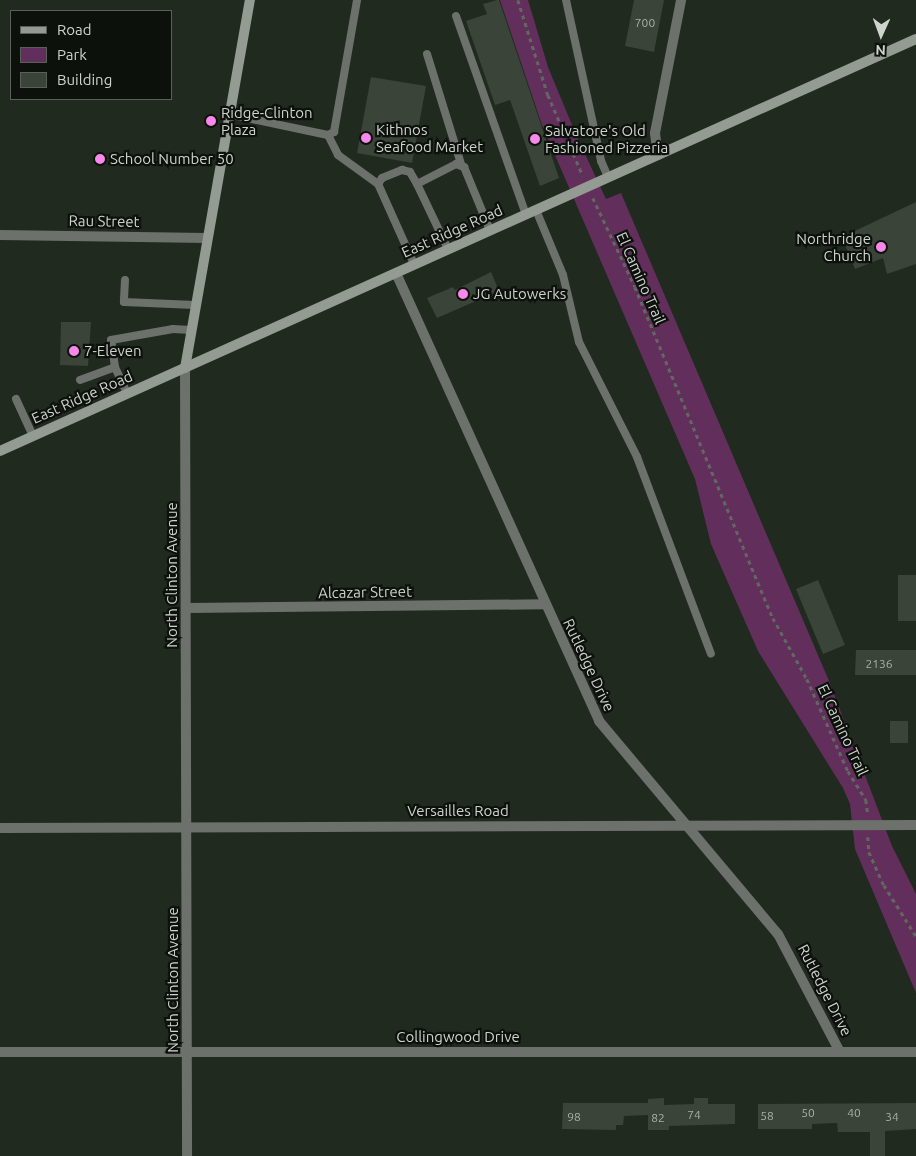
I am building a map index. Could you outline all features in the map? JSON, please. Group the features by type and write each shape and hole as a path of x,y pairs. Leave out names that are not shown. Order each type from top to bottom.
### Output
{"main road":[{"name":"North Clinton Avenue","path":"185,368 228,114 250,0"},
{"name":"East Ridge Road","path":"0,451 916,39"}],"street":[{"path":"658,155 655,133 682,0"},
{"name":"Rau Street","path":"0,235 207,238"},
{"name":"Rutledge Drive","path":"396,273 598,721 778,934 840,1052"},
{"name":"North Clinton Avenue","path":"185,368 187,1156"},
{"name":"Alcazar Street","path":"187,608 544,604"},
{"name":"Versailles Road","path":"0,828 916,825"},
{"name":"Collingwood Drive","path":"0,1052 916,1052"}],"lane":[{"path":"228,114 328,135 334,132 357,0"},
{"path":"566,0 601,161 608,177"},
{"path":"456,16 526,215"},
{"path":"427,54 460,164 490,230"},
{"path":"328,135 338,154 378,184 414,264"},
{"path":"417,184 460,164"},
{"path":"378,184 382,178 402,170 410,172 448,249"},
{"path":"536,210 564,274 579,342 637,457 711,654"},
{"path":"125,280 124,302 195,305"},
{"path":"127,393 115,367 111,340 173,329 191,330"},
{"path":"80,380 115,367"},
{"path":"16,399 33,436"}],"path":[{"path":"518,0 548,95 582,174"},
{"name":"El Camino Trail","path":"594,201 635,287 665,366 773,618 806,679 848,770 866,800 871,856 890,895 916,936"}],"green space":[{"path":"500,0 528,0 548,67 577,137 606,199 621,193 829,681 892,846 916,894 916,993 855,849 850,804 843,788 758,651 711,544 695,479 542,125"}],"building":[{"path":"499,0 559,178 540,186 510,100 495,105 466,21 487,14 483,4"},
{"path":"634,0 664,0 654,52 625,46"},
{"path":"371,77 426,86 412,163 357,153"},
{"name":"Northridge Church","path":"916,202 916,264 887,274 883,258 855,269 842,237"},
{"name":"JG Autowerks","path":"491,272 499,291 437,318 427,298 453,287 455,290"},
{"name":"7-Eleven","path":"61,322 91,322 88,366 60,365"},
{"path":"898,575 916,575 916,621 898,621"},
{"path":"818,580 845,645 823,654 796,589"},
{"path":"856,650 916,650 916,675 855,675"},
{"path":"890,721 908,721 908,743 890,743"},
{"path":"664,1098 664,1105 694,1104 694,1098 708,1098 708,1104 735,1104 735,1124 669,1126 669,1130 648,1130 648,1115 624,1116 623,1125 616,1125 616,1130 562,1129 563,1103 648,1103 648,1099"},
{"path":"916,1103 916,1129 885,1131 885,1156 870,1156 870,1132 838,1132 837,1123 812,1124 812,1129 758,1129 758,1104"}],"place":[{"name":"Ridge-Clinton Plaza","path":"211,121"},
{"name":"Kithnos Seafood Market","path":"366,138"},
{"name":"Salvatore's Old Fashioned Pizzeria","path":"535,139"},
{"name":"School Number 50","path":"100,159"},
{"name":"Northridge Church","path":"881,247"},
{"name":"JG Autowerks","path":"463,294"},
{"name":"7-Eleven","path":"74,351"}]}
